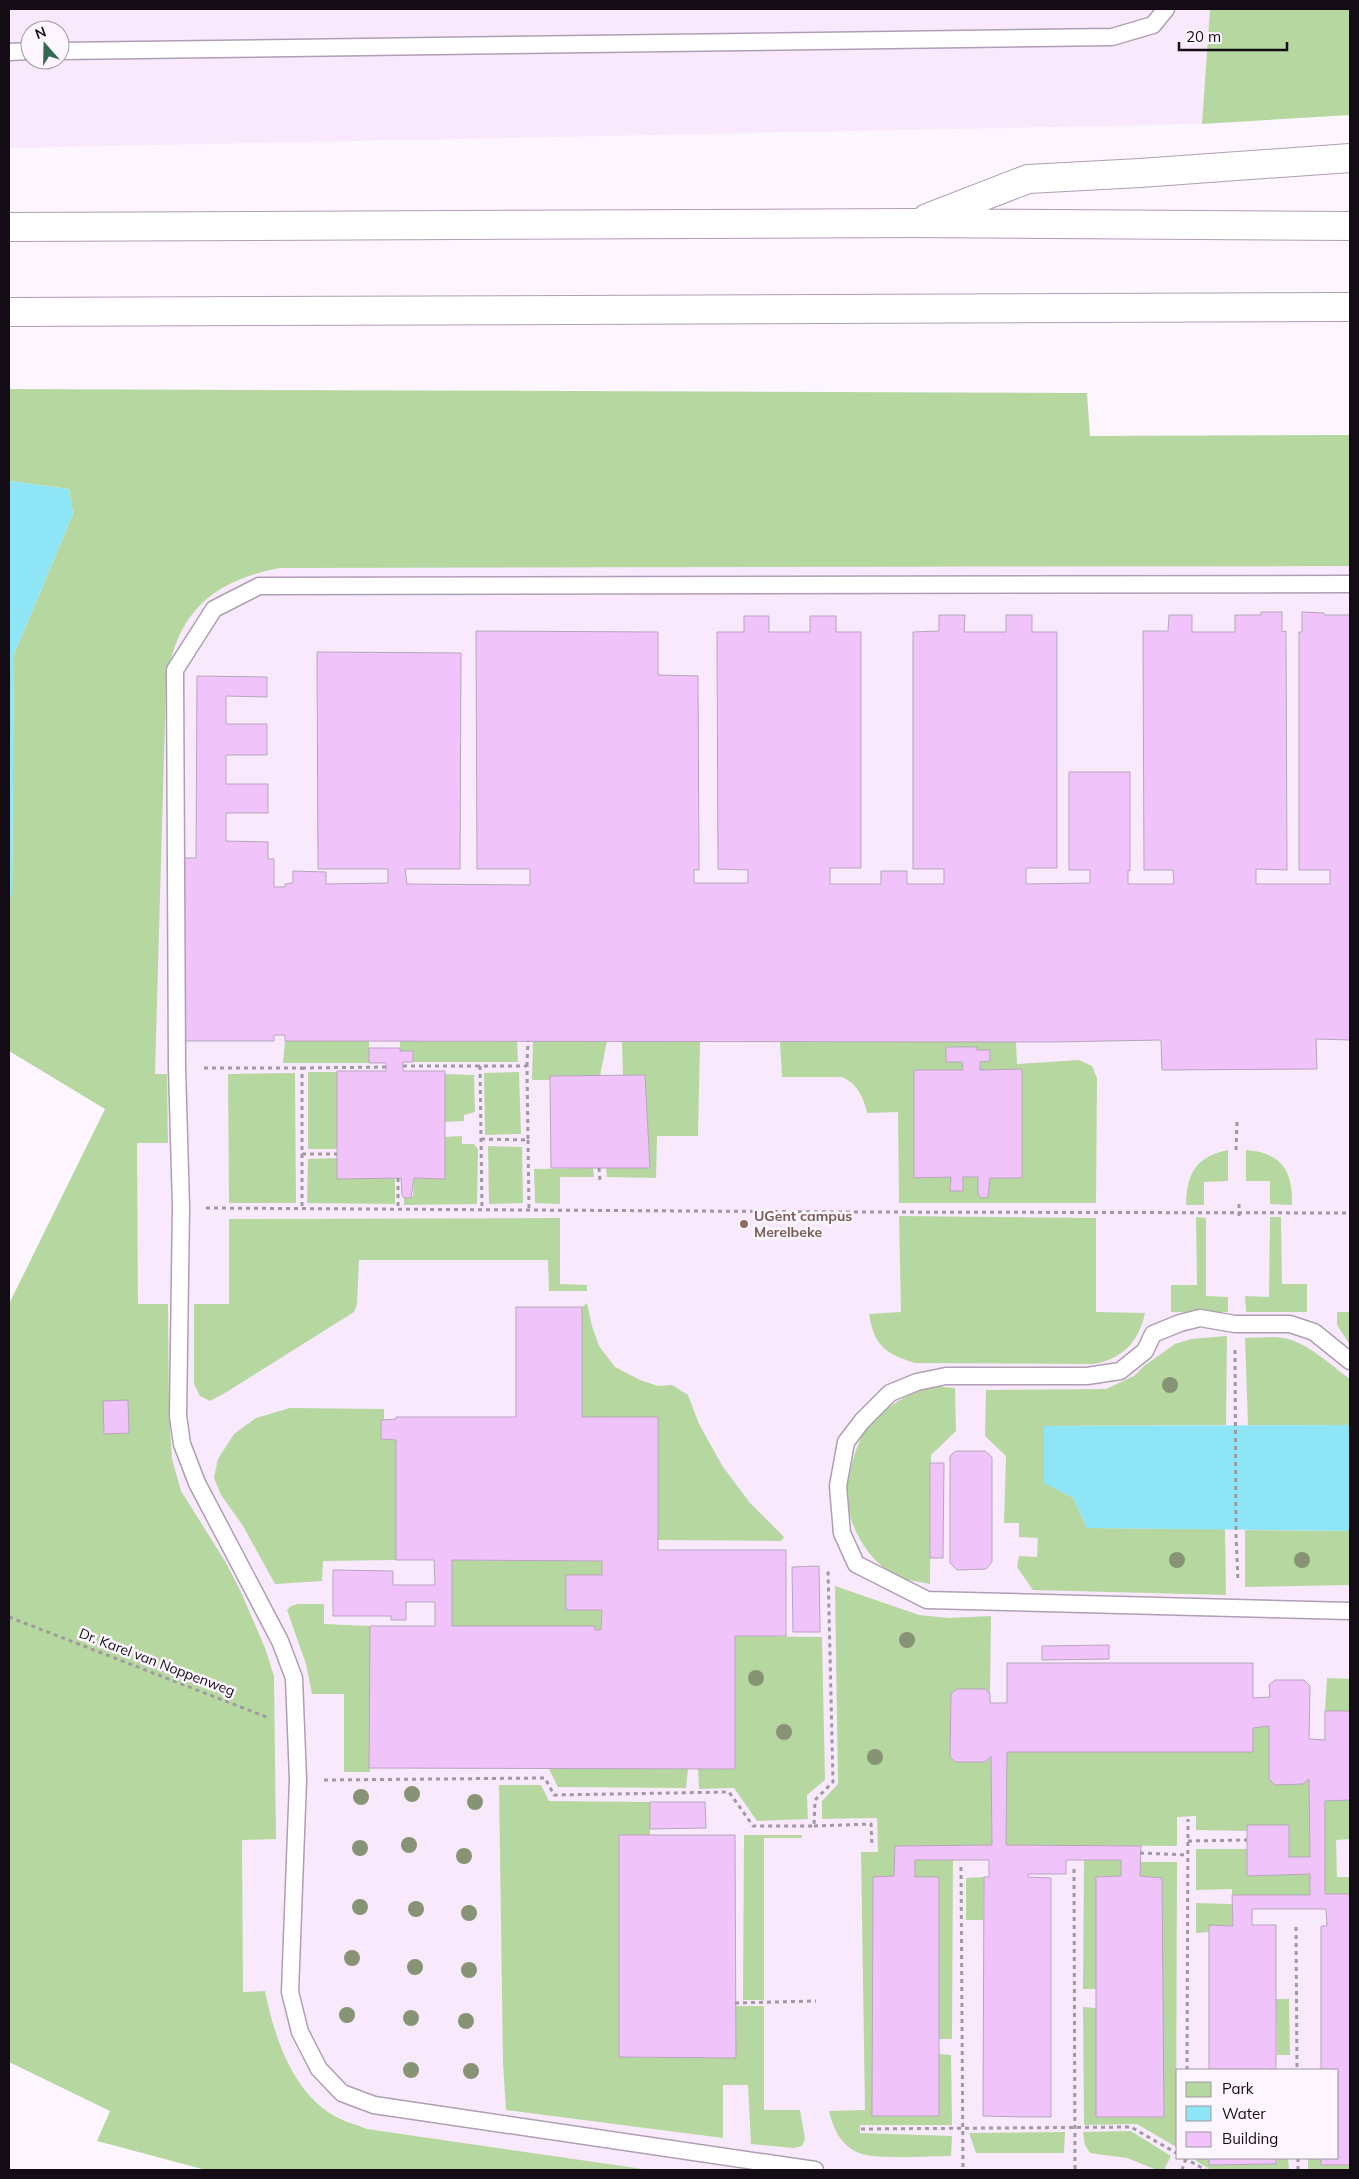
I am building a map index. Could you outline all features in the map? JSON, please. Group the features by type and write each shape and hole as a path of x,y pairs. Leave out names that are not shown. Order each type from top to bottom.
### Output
{"highway":[{"path":"913,223 1028,179 1350,158"},
{"path":"9,227 913,223 1350,226"},
{"path":"9,312 1350,307"}],"lane":[{"path":"70,51 1112,37 1153,25 1166,9"},
{"path":"816,2170 778,2168 374,2105 342,2093 319,2069 300,2032 290,1992 298,1780 294,1678 280,1641 197,1483 182,1444 178,1416 181,1207 177,1068 175,670 214,609 259,586 1350,584"},
{"path":"1350,1361 1314,1332 1290,1324 1235,1324 1200,1318 1180,1323 1153,1334 1145,1351 1120,1371 1087,1376 946,1376 917,1382 890,1393 862,1421 846,1442 838,1486 842,1533 856,1564 927,1600 1350,1611"}],"path":[{"path":"528,1041 528,1210"},
{"path":"403,1066 527,1066"},
{"path":"480,1066 482,1209"},
{"path":"177,1068 386,1067"},
{"path":"302,1068 302,1208"},
{"path":"1236,1150 1237,1122"},
{"path":"481,1139 528,1140"},
{"path":"302,1154 337,1154"},
{"path":"599,1168 600,1180"},
{"path":"398,1178 398,1209"},
{"path":"1239,1204 1239,1216"},
{"path":"181,1207 1239,1216 1350,1213"},
{"path":"1235,1324 1236,1535 1239,1609"},
{"path":"814,1826 814,1800 833,1782 828,1562"},
{"name":"Dr. Karel van Noppenweg","path":"9,1617 296,1729"},
{"path":"298,1780 545,1778 554,1795 729,1792 753,1826 871,1824 872,1845"},
{"path":"1187,2069 1188,1818"},
{"path":"1188,1841 1247,1840"},
{"path":"1140,1854 1188,1854"},
{"path":"961,1867 963,2170"},
{"path":"1074,1869 1075,2170"},
{"path":"1296,1926 1297,2069"},
{"path":"735,2003 816,2001"},
{"path":"861,2129 1131,2127 1176,2153"},
{"path":"1188,2159 1206,2170"}],"shaded area":[{"path":"9,9 1210,9 1202,124 9,148"},
{"name":"UGent campus Merelbeke","path":"1350,435 1350,2170 650,2170 367,2129 328,2113 299,2084 277,2041 266,1996 156,1992 175,1493 153,1304 138,1305 137,1143 180,441"}],"green space":[{"path":"1210,9 1350,9 1350,115 1202,124"},
{"path":"9,389 1087,393 1090,436 1350,435 1350,566 280,568 255,574 234,582 216,592 200,605 178,639 166,685 155,1074 167,1074 168,1143 137,1143 138,1304 168,1304 169,1410 172,1459 181,1491 225,1561 241,1592 265,1648 274,1676 276,1839 242,1840 243,1992 265,1991 279,2042 294,2073 303,2088 315,2101 332,2115 342,2120 367,2129 650,2170 206,2170 97,2141 110,2111 9,2062 9,1304 105,1109 9,1051 9,899 12,894 14,654 73,514 69,489 9,481"},
{"path":"285,1041 369,1041 369,1063 283,1063"},
{"path":"400,1041 517,1041 518,1062 413,1062 413,1051 400,1051"},
{"path":"533,1041 607,1041 600,1076 550,1076 550,1080 532,1080"},
{"path":"700,1041 698,1136 657,1136 656,1178 607,1177 606,1168 650,1167 645,1075 623,1075 622,1042"},
{"path":"780,1042 1016,1042 1017,1064 1079,1060 1092,1066 1097,1078 1096,1203 899,1203 898,1112 867,1113 864,1102 856,1087 842,1077 782,1077"},
{"path":"308,1072 337,1072 337,1149 308,1149"},
{"path":"519,1072 521,1134 485,1135 484,1073"},
{"path":"295,1073 296,1203 229,1203 228,1074"},
{"path":"445,1074 474,1075 475,1112 464,1115 464,1121 445,1122"},
{"path":"462,1136 462,1144 474,1144 478,1149 477,1204 404,1205 404,1198 413,1196 414,1178 445,1179 445,1137"},
{"path":"488,1146 522,1147 523,1203 489,1204"},
{"path":"1228,1150 1228,1181 1204,1182 1204,1205 1186,1205 1188,1184 1195,1168 1208,1157"},
{"path":"1246,1150 1269,1155 1283,1166 1290,1182 1292,1205 1270,1204 1270,1181 1246,1181"},
{"path":"337,1158 337,1179 395,1178 395,1204 307,1203 308,1159"},
{"path":"593,1168 594,1177 560,1177 560,1204 535,1203 534,1169"},
{"path":"899,1216 1096,1218 1096,1312 1145,1313 1139,1332 1121,1353 1104,1362 1094,1364 915,1363 896,1356 878,1341 871,1325 869,1314 901,1312"},
{"path":"1196,1217 1206,1218 1206,1296 1228,1297 1228,1312 1171,1312 1171,1285 1197,1285"},
{"path":"1270,1217 1281,1217 1282,1284 1307,1284 1307,1312 1246,1312 1245,1296 1269,1297"},
{"path":"560,1218 560,1284 587,1285 587,1291 549,1291 548,1260 359,1260 357,1304 354,1312 210,1401 200,1396 194,1384 194,1304 229,1304 229,1219"},
{"path":"587,1303 599,1346 615,1367 640,1380 658,1386 672,1385 688,1395 699,1424 723,1467 750,1503 784,1537 781,1541 658,1540 658,1417 582,1417 582,1307"},
{"path":"1337,1312 1350,1312 1350,1345 1337,1325"},
{"path":"1227,1336 1226,1425 1044,1426 1044,1482 1073,1498 1087,1528 1225,1529 1226,1595 1033,1590 1017,1567 1019,1556 1037,1557 1038,1538 1019,1537 1019,1523 1004,1523 1006,1456 985,1436 986,1390 1106,1389 1134,1376 1144,1366 1175,1344 1191,1339"},
{"path":"1279,1337 1293,1341 1319,1355 1350,1379 1350,1425 1248,1425 1245,1338"},
{"path":"932,1386 955,1388 956,1431 931,1455 930,1584 899,1577 882,1566 868,1552 853,1525 847,1500 847,1485 856,1450 871,1424 894,1404"},
{"path":"290,1408 384,1409 384,1420 381,1420 381,1439 396,1440 396,1560 323,1561 322,1581 275,1584 243,1526 221,1495 214,1478 218,1459 234,1434 256,1418"},
{"path":"1245,1530 1350,1531 1350,1585 1245,1587"},
{"path":"452,1560 602,1561 602,1575 566,1575 566,1610 602,1610 601,1630 595,1630 594,1626 452,1626"},
{"path":"835,1586 919,1615 949,1618 991,1616 990,1694 985,1689 957,1689 951,1694 950,1754 991,1756 992,1845 895,1846 894,1876 873,1877 872,2116 938,2116 938,2054 951,2055 952,2125 860,2125 860,2133 952,2136 951,2156 890,2157 859,2153 847,2146 839,2136 829,2111 865,2110 861,1852 878,1852 877,1818 822,1819 822,1801 838,1784"},
{"path":"298,1604 324,1604 324,1624 370,1626 370,1772 344,1772 344,1694 312,1694 306,1664 287,1610 291,1606"},
{"path":"735,1636 822,1637 825,1780 807,1795 808,1819 757,1821 734,1788 699,1789 698,1769 735,1769"},
{"path":"1327,1678 1350,1679 1350,1711 1325,1711"},
{"path":"1269,1726 1275,1785 1303,1784 1309,1779 1310,1857 1289,1857 1288,1825 1247,1825 1247,1831 1196,1830 1196,1816 1177,1817 1177,1846 1006,1845 1007,1752 1252,1752 1253,1728"},
{"path":"549,1769 688,1769 686,1788 558,1787"},
{"path":"499,1785 541,1785 549,1801 650,1802 650,1835 619,1835 619,2057 735,2058 735,2006 764,2006 764,2110 800,2110 805,2139 802,2146 794,2148 751,2144 748,2085 723,2085 723,2138 506,2110 503,2064"},
{"path":"1350,1800 1350,1839 1336,1840 1337,1877 1349,1877 1350,1895 1325,1894 1325,1801"},
{"path":"744,1835 802,1835 802,1838 764,1838 764,2000 743,2000"},
{"path":"1196,1849 1247,1849 1247,1876 1310,1874 1310,1895 1232,1895 1232,1889 1196,1890"},
{"path":"915,1860 953,1860 952,2039 938,2039 939,1877 915,1877"},
{"path":"1084,1860 1121,1860 1121,1876 1096,1877 1096,1989 1083,1989"},
{"path":"1140,1862 1177,1862 1176,2147 1137,2124 1084,2125 1083,2007 1096,2008 1096,2117 1163,2117 1162,1878 1140,1876"},
{"path":"984,1877 983,1920 966,1920 966,1878"},
{"path":"1196,1903 1232,1904 1233,1926 1209,1925 1209,1932 1196,1933"},
{"path":"1276,1999 1289,1999 1290,2055 1277,2055"},
{"path":"1131,2131 1171,2156 1164,2170 1157,2170 1127,2158 1090,2153 1085,2145 1083,2132"},
{"path":"1065,2132 1064,2153 976,2153 969,2133"},
{"path":"1195,2159 1209,2159 1209,2165 1276,2164 1276,2159 1288,2159 1289,2170 1211,2170"},
{"path":"1308,2159 1321,2159 1321,2165 1350,2165 1350,2170 1308,2170"}],"water":[{"path":"9,481 69,489 73,514 14,654 12,895 9,899"},
{"path":"1350,1425 1350,1531 1087,1528 1073,1498 1044,1483 1044,1426"}],"building":[{"path":"1261,612 1282,612 1282,632 1286,631 1287,870 1256,869 1256,884 1330,884 1330,870 1299,870 1299,632 1302,632 1302,612 1324,613 1324,615 1350,615 1350,1040 1316,1039 1317,1069 1162,1070 1161,1040 1052,1042 285,1041 285,1035 274,1035 274,1041 184,1041 184,858 196,858 197,676 267,677 267,697 226,696 226,724 267,724 267,755 226,755 226,784 268,784 268,813 226,813 226,841 268,842 268,859 274,859 274,887 285,887 285,884 293,883 293,871 326,872 326,884 388,883 388,869 318,869 317,652 461,653 460,869 405,869 407,884 530,885 530,869 477,869 476,631 658,632 658,675 698,676 699,870 694,870 694,883 748,883 748,870 718,869 717,632 744,632 744,616 769,616 769,632 810,632 810,616 836,616 836,632 861,632 861,868 830,868 830,884 881,884 881,871 907,871 907,884 944,884 944,869 913,869 913,632 939,631 939,615 965,615 964,632 1006,632 1006,615 1032,615 1032,632 1057,632 1057,868 1026,868 1026,884 1090,883 1090,870 1069,870 1069,772 1130,772 1130,871 1128,870 1128,884 1174,884 1173,870 1144,870 1143,631 1168,631 1169,615 1192,615 1192,632 1235,632 1235,615 1261,615"},
{"path":"946,1047 977,1047 977,1050 990,1050 990,1061 980,1062 980,1070 1022,1069 1022,1178 990,1178 988,1197 981,1198 978,1194 978,1177 963,1177 963,1191 950,1191 951,1177 914,1178 914,1070 963,1070 962,1062 946,1062"},
{"path":"369,1048 400,1048 400,1051 413,1051 413,1062 403,1062 403,1071 445,1071 445,1179 414,1178 411,1198 404,1198 402,1195 401,1178 337,1179 337,1071 386,1071 386,1063 369,1063"},
{"path":"645,1075 650,1168 551,1168 550,1076"},
{"path":"516,1307 582,1307 582,1417 658,1417 658,1550 786,1550 786,1636 735,1636 735,1769 369,1768 370,1626 435,1626 435,1602 406,1602 406,1620 391,1620 391,1616 333,1616 333,1570 393,1571 393,1585 435,1585 434,1560 396,1560 396,1440 381,1439 381,1420 396,1419 396,1417 516,1417","holes":["452,1560 602,1561 602,1575 566,1575 566,1610 602,1610 601,1630 595,1630 595,1626 452,1626"]},
{"path":"128,1400 129,1433 104,1434 103,1401"},
{"path":"956,1451 985,1451 992,1457 992,1562 986,1569 957,1570 950,1563 950,1456"},
{"path":"930,1463 944,1463 943,1558 930,1558"},
{"path":"819,1566 820,1632 793,1632 792,1567"},
{"path":"1109,1645 1109,1659 1042,1660 1042,1646"},
{"path":"1007,1663 1253,1663 1253,1698 1270,1697 1269,1685 1275,1680 1304,1680 1310,1686 1309,1739 1325,1740 1325,1711 1350,1711 1350,1800 1325,1801 1325,1894 1350,1894 1350,2165 1321,2165 1321,2159 1339,2159 1339,2069 1321,2069 1321,1926 1327,1926 1326,1909 1252,1909 1252,1925 1276,1925 1276,2069 1209,2069 1209,1925 1233,1926 1232,1895 1310,1895 1310,1874 1247,1876 1247,1825 1289,1825 1289,1857 1310,1857 1309,1779 1303,1784 1275,1785 1269,1779 1269,1726 1253,1728 1253,1752 1007,1752 1006,1845 1141,1846 1140,1876 1162,1878 1164,2117 1096,2117 1096,1877 1121,1876 1121,1860 1066,1860 1066,1874 1028,1874 1028,1877 1051,1878 1051,2117 1023,2117 983,2116 984,1877 989,1877 989,1860 915,1860 915,1877 939,1877 939,2116 872,2116 873,1877 894,1876 895,1846 992,1845 991,1756 985,1762 955,1762 950,1757 951,1694 957,1689 985,1689 990,1694 990,1703 1007,1703"},
{"path":"650,1802 705,1802 706,1828 650,1829"},
{"path":"619,1835 735,1835 736,2058 619,2057"},
{"path":"1209,2159 1276,2159 1276,2164 1209,2165"}],"place":[{"name":"UGent campus Merelbeke","path":"744,1224"}]}
